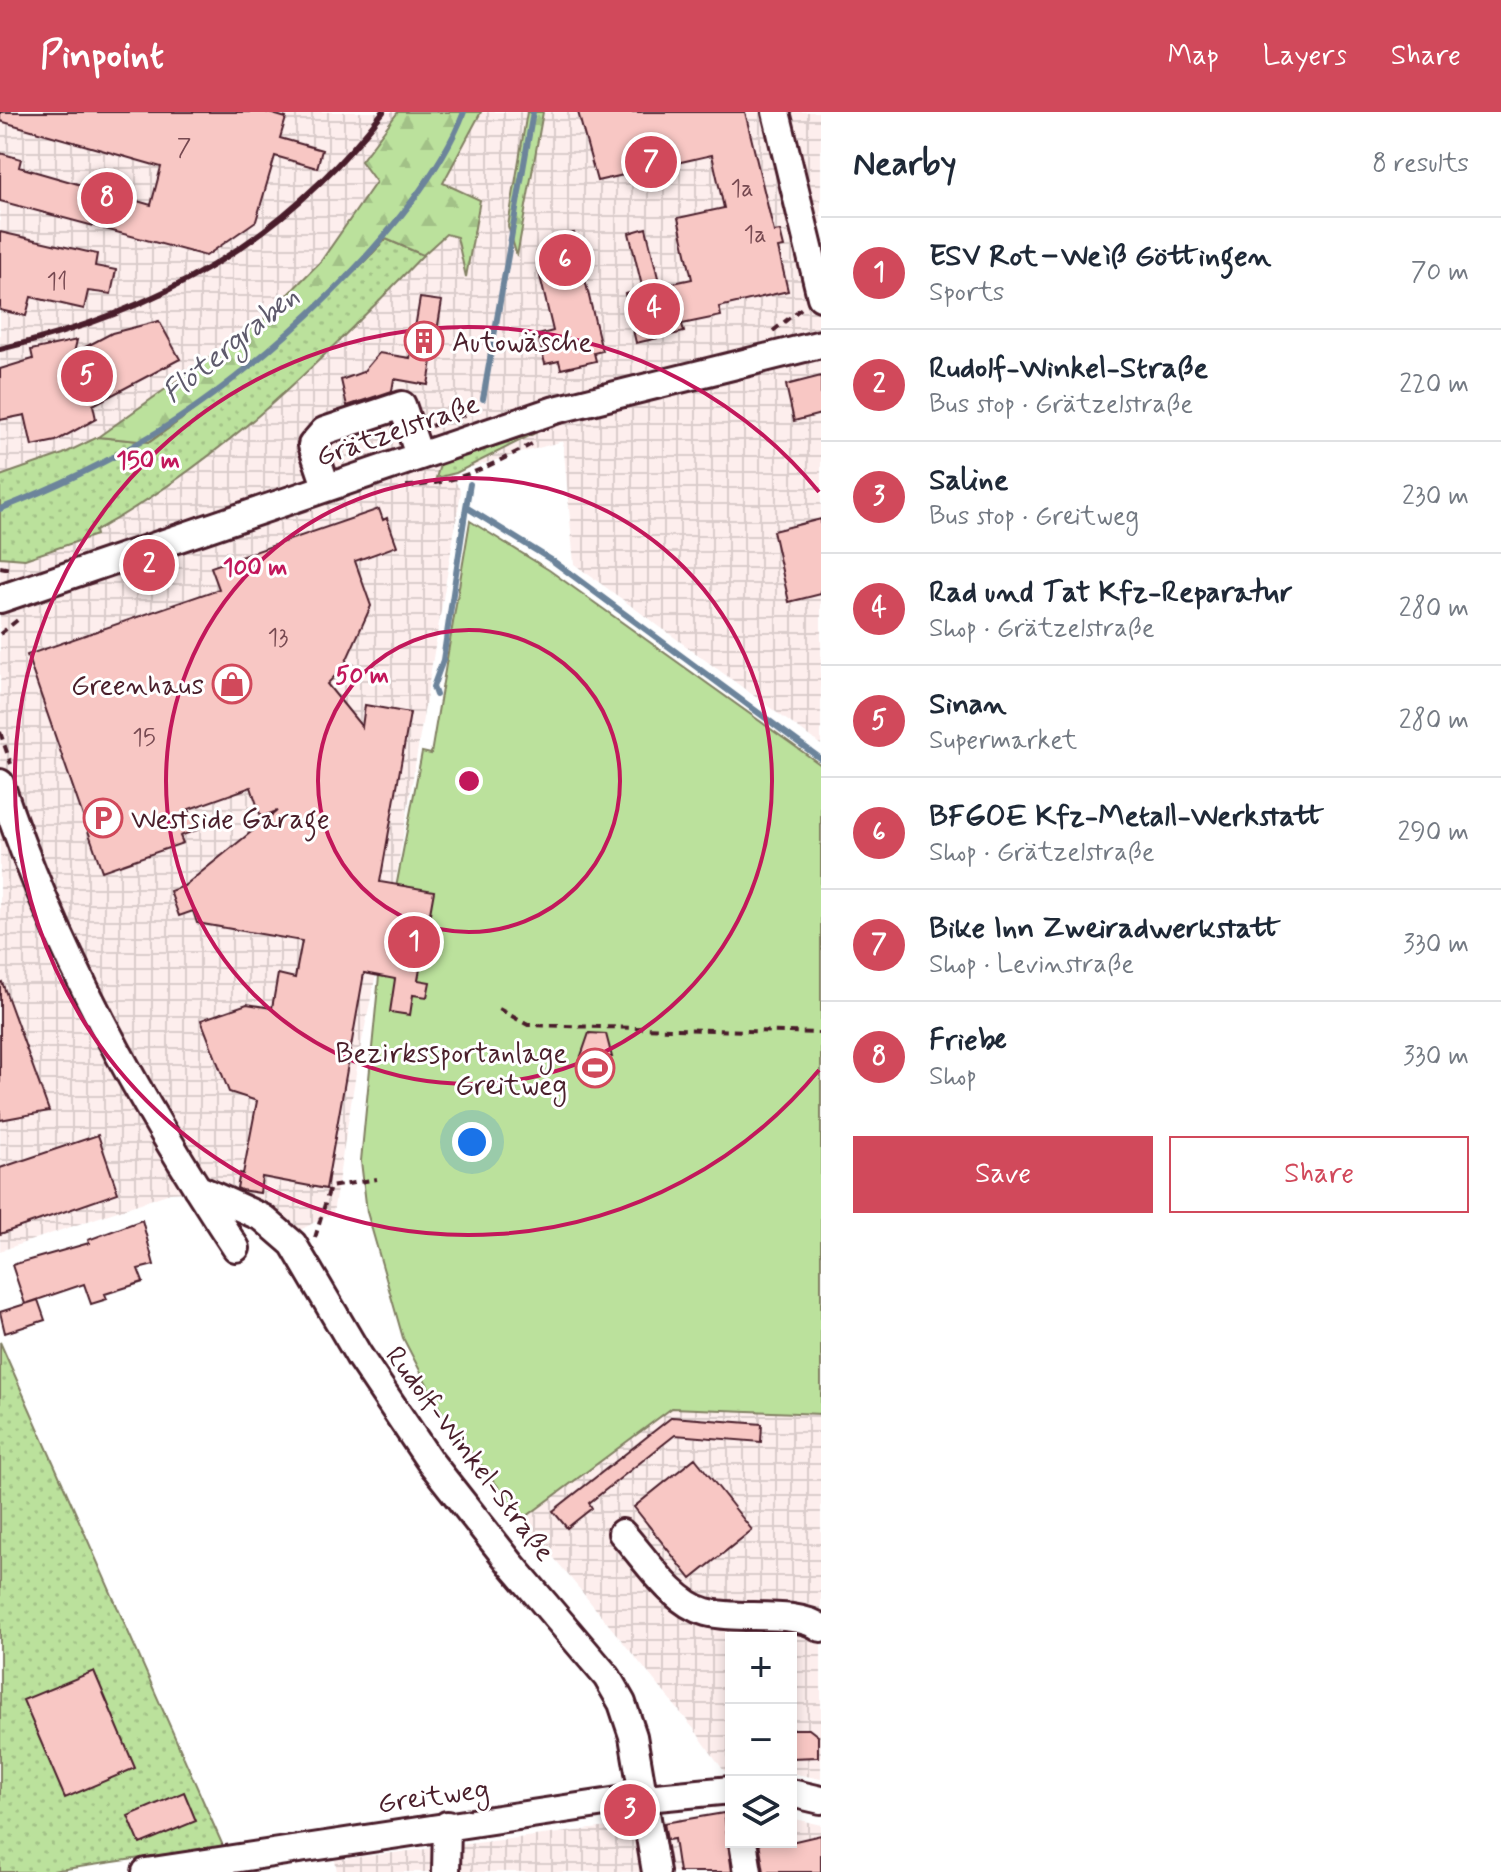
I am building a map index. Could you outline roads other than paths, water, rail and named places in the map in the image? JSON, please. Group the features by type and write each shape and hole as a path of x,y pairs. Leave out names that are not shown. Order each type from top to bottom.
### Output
{"street":[{"path":"776,112 821,297"},
{"name":"Grätzelstraße","path":"0,599 555,410 821,344"},
{"path":"326,486 312,445 324,431 402,405 419,455"},
{"path":"0,783 38,885 100,1018 197,1188 236,1248"},
{"name":"Rudolf-Winkel-Straße","path":"197,1188 263,1218 297,1249 359,1356 421,1448 479,1525 597,1664 615,1691 630,1725 656,1872"},
{"path":"622,1533 685,1603 706,1612 799,1620 821,1628"},
{"name":"Greitweg","path":"154,1871 266,1862 447,1825 645,1797 725,1791"},
{"path":"797,1794 821,1800"},
{"path":"446,1872 447,1825"},
{"path":"744,1848 748,1872"}],"waterway":[{"name":"Flötergraben","path":"0,509 75,476 147,438 235,378 282,338 329,295 411,203 442,157 464,112"},
{"path":"483,399 533,112"},
{"path":"470,484 466,507 553,561 821,759"},
{"path":"436,695 433,687 443,660 466,507"}],"railway":[{"path":"0,349 112,315 164,292 213,265 260,234 303,198 345,157 383,112"}],"place":[{"name":"Bike Inn Zweiradwerkstatt","path":"651,162"},
{"name":"Friebe","path":"107,198"},
{"name":"BFGOE Kfz-Metall-Werkstatt","path":"565,260"},
{"name":"Rad und Tat Kfz-Reparatur","path":"654,309"},
{"name":"Autowäsche","path":"424,341"},
{"name":"Sinan","path":"87,376"},
{"name":"Rudolf-Winkel-Straße","path":"149,565"},
{"name":"Greenhaus","path":"232,684"},
{"name":"Westside Garage","path":"103,818"},
{"name":"ESV Rot–Weìß Göttingen","path":"414,942"},
{"name":"Bezirkssportanlage Greitweg","path":"595,1068"},
{"name":"Saline","path":"630,1810"}]}
